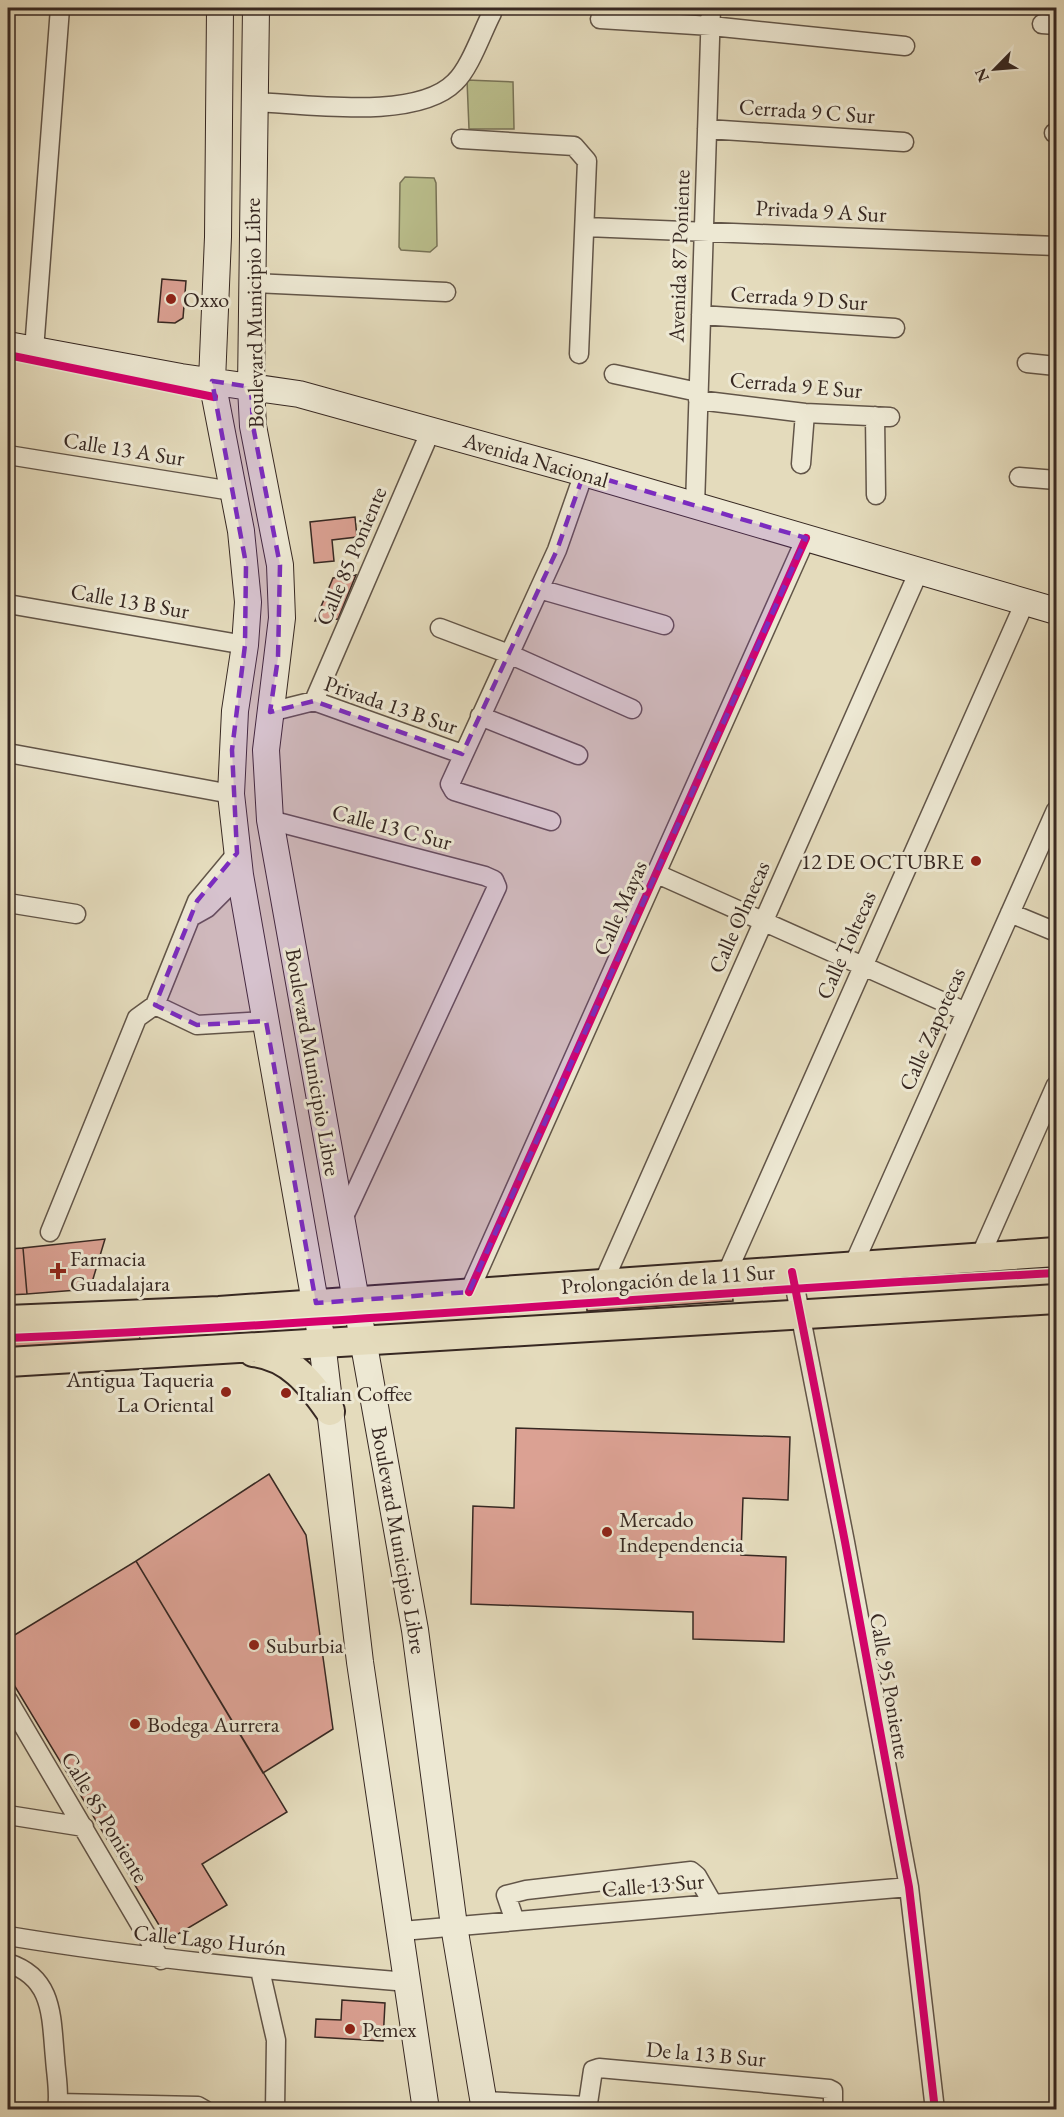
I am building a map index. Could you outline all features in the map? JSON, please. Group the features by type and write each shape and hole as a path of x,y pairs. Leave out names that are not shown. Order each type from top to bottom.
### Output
{"main road":[{"name":"Boulevard Municipio Libre","path":"220,8 218,237 212,381 246,564 248,602 245,645 235,711 231,794 239,864 322,1342 360,1662 402,1931 426,2109"},
{"name":"Boulevard Municipio Libre","path":"256,8 251,387 253,426 280,565 282,618 266,750 270,819 415,1630 454,1926 485,2105"},
{"name":"Avenida Nacional","path":"8,345 299,394 584,473 1056,610"},
{"name":"Prolongación de la 11 Sur","path":"8,1320 316,1304 1056,1252"},
{"name":"Prolongación de la 11 Sur","path":"221,1347 1056,1299"},
{"path":"8,1362 221,1347 265,1353 281,1358 310,1383 330,1411"}],"street":[{"path":"34,350 60,8"},
{"name":"Avenida 87 Poniente","path":"694,506 711,8"},
{"path":"255,102 387,107 418,104 434,97 458,80 492,13"},
{"path":"600,18 711,26 905,46"},
{"name":"Cerrada 9 C Sur","path":"707,129 904,142"},
{"path":"461,139 574,146 587,161 579,354"},
{"name":"Privada 9 A Sur","path":"586,226 1056,246"},
{"path":"252,284 446,292"},
{"name":"Cerrada 9 D Sur","path":"701,315 895,328"},
{"path":"1027,363 1056,366"},
{"name":"Cerrada 9 E Sur","path":"614,374 698,396 805,413 882,417 876,495"},
{"path":"801,464 805,413"},
{"name":"Calle 85 Poniente","path":"314,701 431,430"},
{"name":"Calle 13 A Sur","path":"8,455 232,491"},
{"path":"551,821 454,790 450,784 557,550 584,473"},
{"path":"1019,477 1056,480"},
{"name":"Calle Mayas","path":"469,1293 806,538"},
{"name":"Calle Olmecas","path":"603,1283 920,571"},
{"path":"539,589 664,625"},
{"name":"Calle Toltecas","path":"726,1275 1025,602"},
{"name":"Calle 13 B Sur","path":"8,604 245,645"},
{"path":"440,628 509,654 632,709"},
{"name":"Privada 13 B Sur","path":"270,712 314,701 462,754"},
{"path":"480,716 578,755"},
{"path":"8,753 231,794"},
{"name":"Calle Zapotecas","path":"852,1268 1056,810"},
{"name":"Calle 13 C Sur","path":"270,819 485,876 494,880 497,887 342,1221"},
{"path":"50,1232 137,1018 154,1005 197,901 239,864"},
{"path":"655,873 966,1012"},
{"path":"8,903 76,914"},
{"path":"1010,913 1056,932"},
{"path":"154,1005 197,1025 266,1021"},
{"path":"979,1258 1056,1085"},
{"name":"Calle 95 Poniente","path":"792,1272 909,1887 935,2109"},
{"name":"Calle 85 Poniente","path":"8,1700 161,1960"},
{"path":"8,1815 84,1827"},
{"path":"515,1921 506,1895 526,1890 691,1871 697,1876 713,1904"},
{"name":"Calle 13 Sur","path":"402,1931 909,1887"},
{"name":"Calle Lago Hurón","path":"8,1936 161,1960 260,1971 408,1982"},
{"path":"8,1963 33,1975 48,2000 58,2106 198,2106 205,2109"},
{"path":"260,1971 276,2040 275,2109"},
{"name":"De la 13 B Sur","path":"587,2108 591,2076 593,2070 599,2068 829,2089 834,2095 833,2109"},
{"path":"485,2105 587,2108"}],"highlighted area":[{"path":"212,381 251,387 253,426 280,565 278,658 270,712 314,701 462,754 557,550 584,473 806,538 469,1292 316,1303 266,1021 197,1025 155,1005 197,901 237,853 232,750 245,645 246,564"}],"green space":[{"path":"467,80 513,82 514,129 469,129"},
{"path":"405,177 434,178 436,183 437,246 430,252 401,250 399,247 400,183"}],"building":[{"path":"162,279 186,281 183,318 175,323 158,322"},
{"path":"355,517 357,537 332,540 334,561 314,563 310,522"},
{"path":"356,575 338,619 315,621 333,578"},
{"path":"105,1239 90,1289 27,1294 23,1248"},
{"path":"23,1248 27,1294 8,1295 8,1249"},
{"path":"732,1283 733,1301 587,1311 586,1293"},
{"path":"139,1325 140,1342 8,1349 8,1331"},
{"name":"Mercado Independencia","path":"516,1428 790,1437 788,1500 743,1498 741,1555 786,1557 784,1642 693,1639 693,1612 471,1604 473,1506 514,1508"},
{"name":"Suburbia","path":"269,1474 306,1535 333,1729 263,1773 136,1561"},
{"name":"Bodega Aurrera","path":"136,1561 287,1812 202,1864 227,1905 168,1940 8,1675 8,1639"},
{"name":"Pemex","path":"342,2000 385,2003 383,2041 315,2037 316,2019 341,2020"}],"cycle path":[{"path":"8,355 214,397"},
{"path":"469,1292 806,538"},
{"path":"792,1272 909,1887 935,2110"},
{"path":"8,1338 401,1316 1056,1273"}],"place":[{"name":"Oxxo","path":"171,299"},
{"name":"12 DE OCTUBRE","path":"976,861"},
{"name":"Farmacia Guadalajara","path":"58,1271"},
{"name":"Antigua Taqueria La Oriental","path":"226,1392"},
{"name":"Italian Coffee","path":"286,1393"},
{"name":"Mercado Independencia","path":"607,1532"},
{"name":"Suburbia","path":"254,1645"},
{"name":"Bodega Aurrera","path":"135,1724"},
{"name":"Pemex","path":"350,2029"}]}
